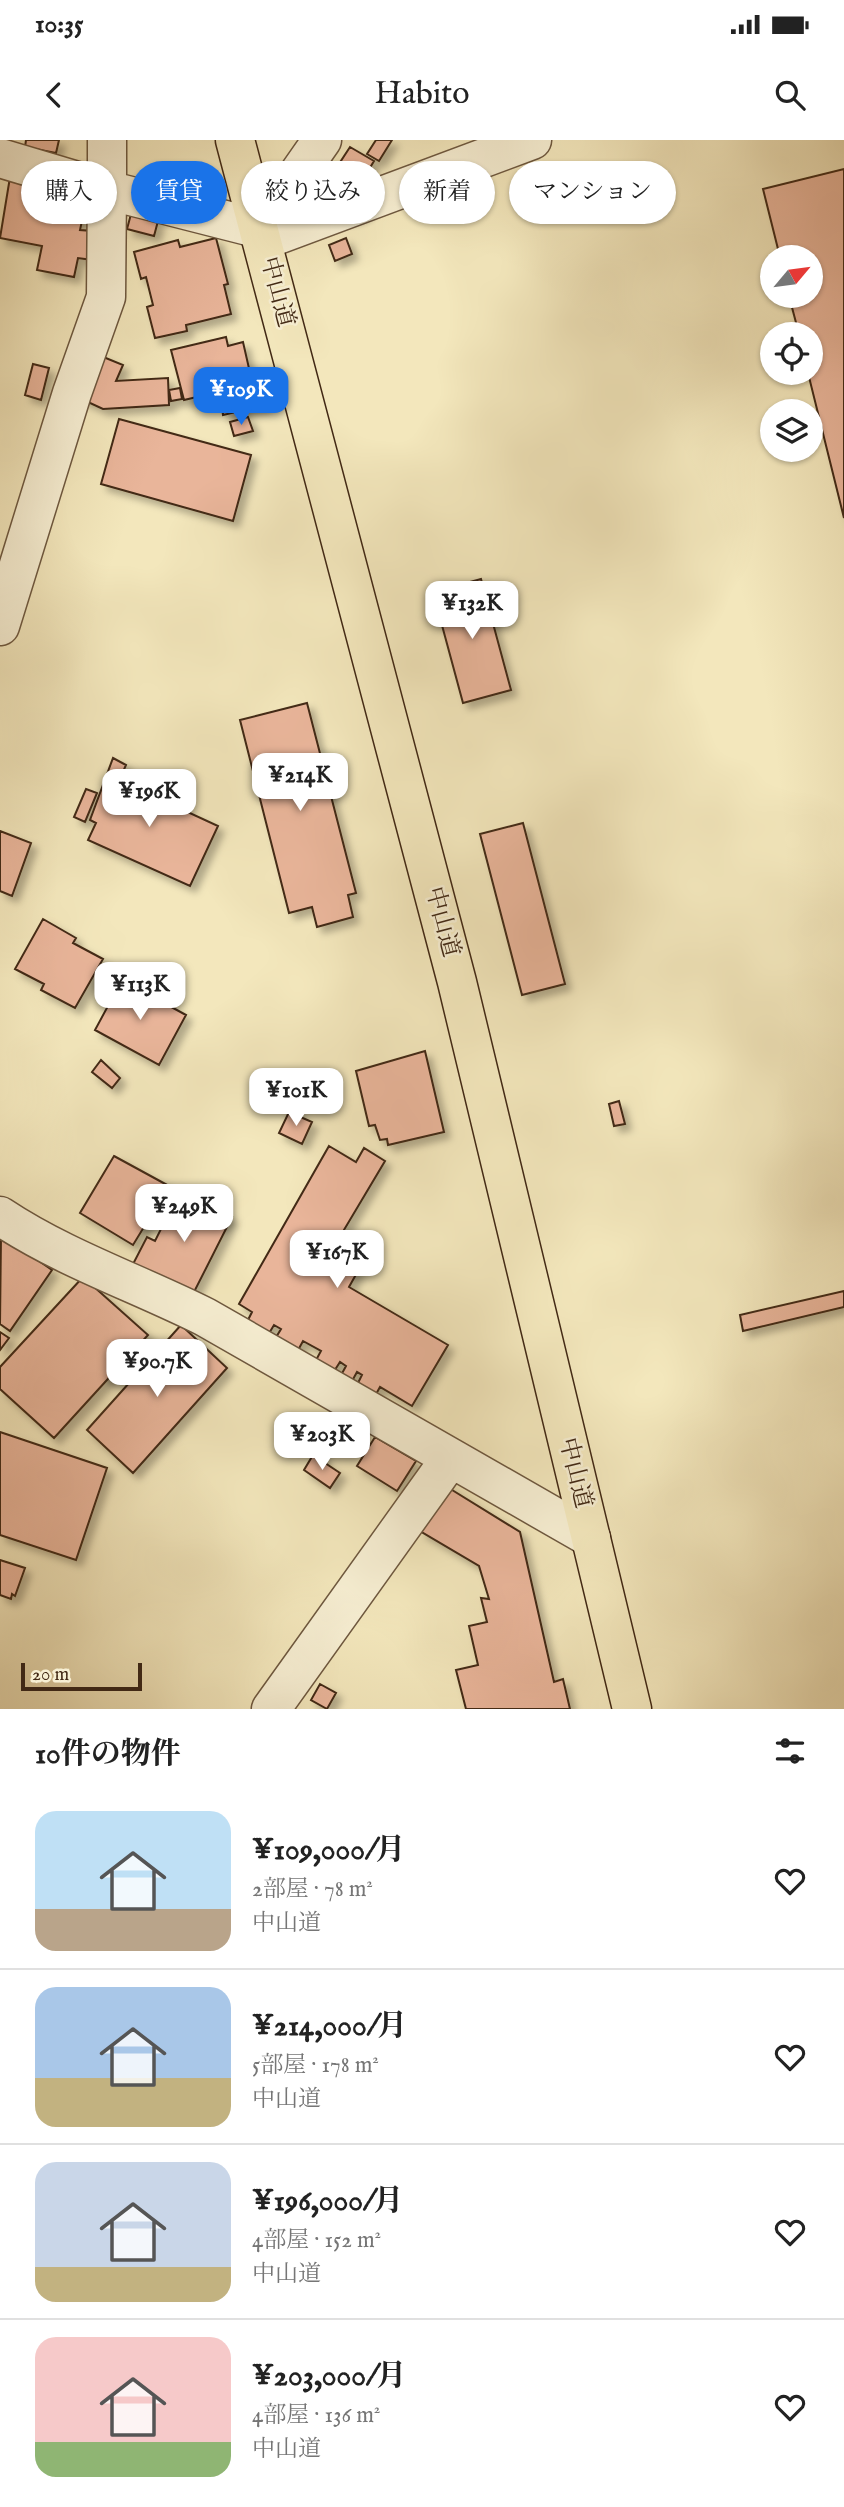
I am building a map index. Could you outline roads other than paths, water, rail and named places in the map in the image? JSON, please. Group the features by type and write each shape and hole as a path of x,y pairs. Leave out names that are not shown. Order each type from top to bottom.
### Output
{"highway":[{"name":"中山道","path":"235,140 262,234 457,982 632,1709"}],"street":[{"path":"107,140 107,161"},
{"path":"262,234 322,140"},
{"path":"117,193 262,234 532,140"},
{"path":"0,158 21,164"},
{"path":"0,626 72,393 106,297 107,224"},
{"path":"0,1216 34,1239 205,1317 591,1538"},
{"path":"271,1709 450,1459"}]}
